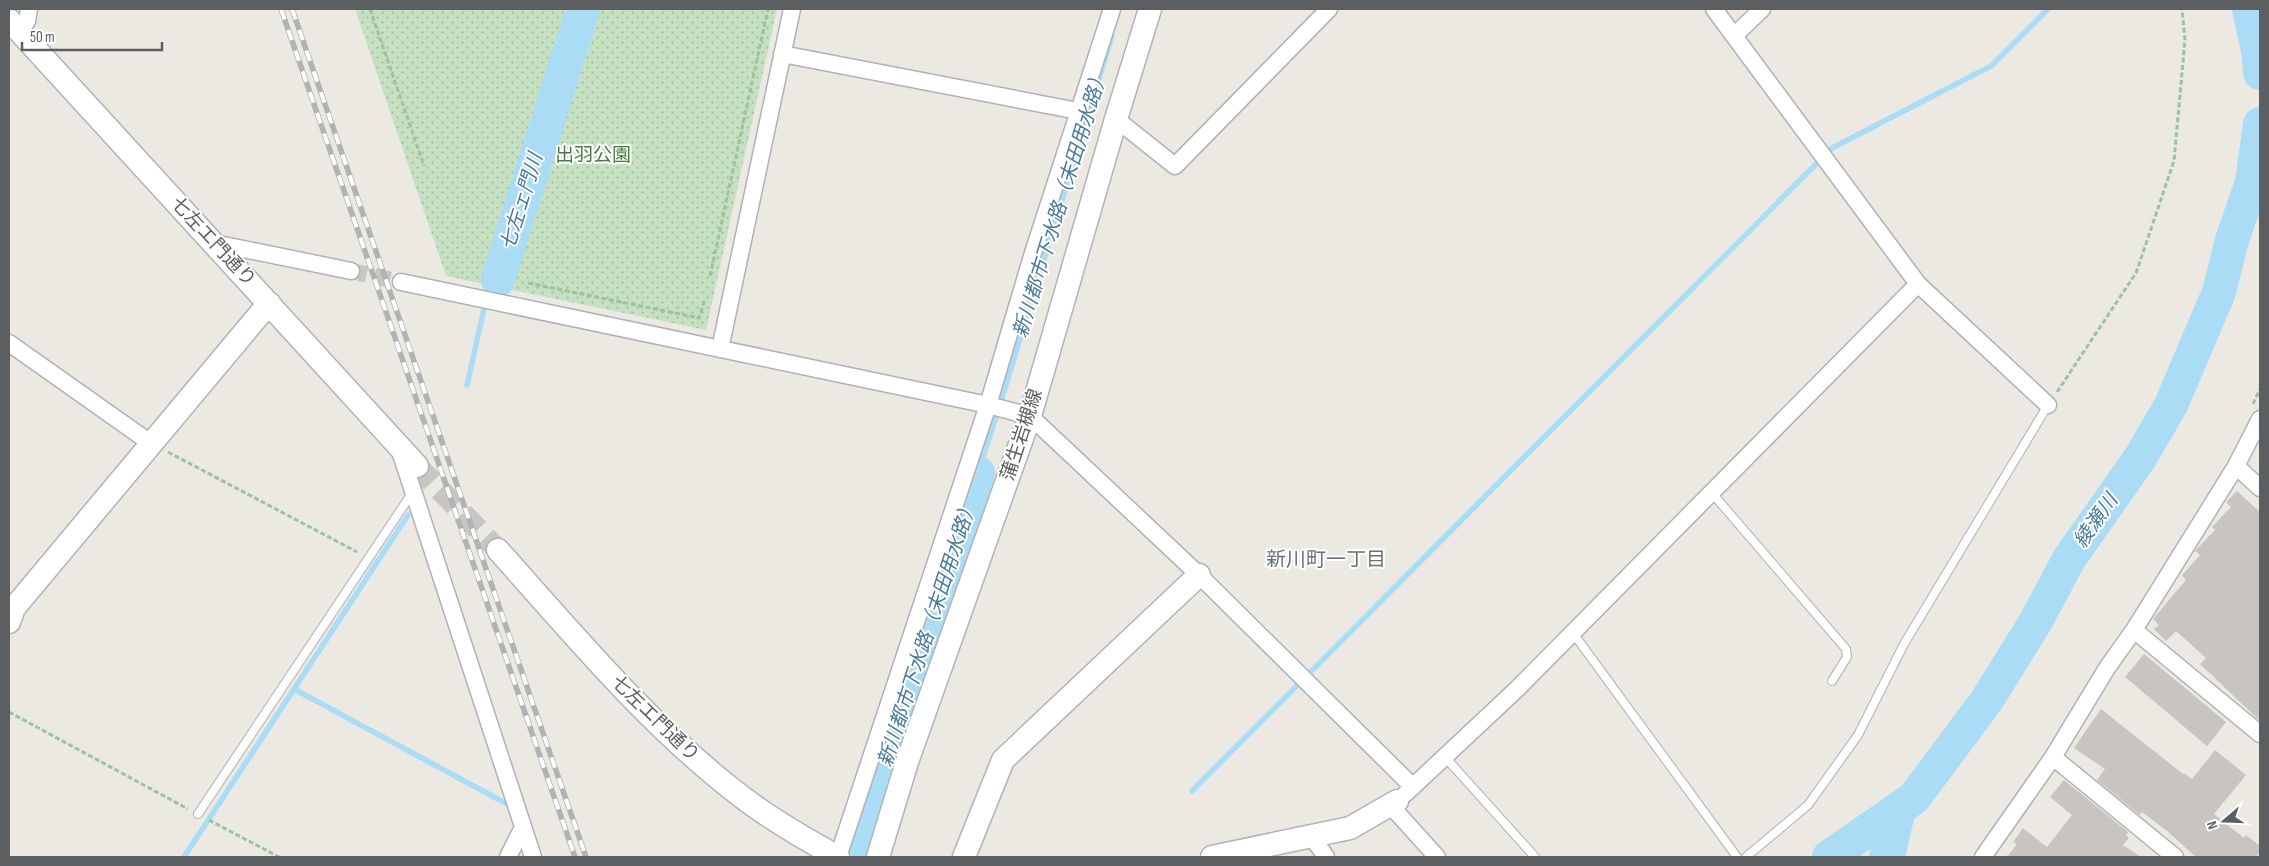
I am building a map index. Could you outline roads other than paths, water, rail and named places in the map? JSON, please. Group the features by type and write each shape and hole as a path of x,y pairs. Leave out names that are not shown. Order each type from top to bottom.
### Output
{"street":[{"path":"14,26 27,21 29,9"},
{"path":"720,349 792,9"},
{"path":"838,857 988,405 1078,111 1112,9"},
{"name":"蒲生岩槻線","path":"878,857 907,762 1030,416 1116,119 1150,9"},
{"path":"1116,119 1175,166 1329,9"},
{"path":"1714,9 1918,284 2048,405"},
{"path":"1734,36 1762,9"},
{"name":"七左エ門通り","path":"14,26 417,466"},
{"path":"782,54 1078,111"},
{"path":"214,243 351,272"},
{"path":"401,282 988,405 1030,416 1199,575 1400,798 1437,857"},
{"path":"1212,857 1350,828 1400,798 1517,689 1918,284"},
{"path":"11,611 269,303"},
{"path":"9,343 152,444"},
{"path":"1983,857 2052,756 2107,668 2134,630 2236,466 2260,419"},
{"path":"398,444 412,493 533,857"},
{"path":"2236,466 2260,488"},
{"name":"七左エ門通り","path":"498,550 609,673 671,737 756,808 838,857"},
{"path":"964,857 1003,760 1199,575"},
{"path":"2134,630 2260,734"},
{"path":"2052,756 2175,857"},
{"path":"508,857 523,826"},
{"path":"1312,837 1326,857"}],"lane":[{"path":"1746,857 1808,805 1858,735 1904,644 2048,405"},
{"path":"1712,492 1846,649 1847,657 1832,681"},
{"path":"198,814 412,493"},
{"path":"1573,633 1737,857"},
{"path":"1444,757 1535,857"}],"waterway":[{"name":"七左ェ門川","path":"498,280 583,9"},
{"path":"1192,791 1832,148 1991,66 2048,9"},
{"name":"綾瀬川","path":"2249,9 2258,50 2260,73"},
{"name":"新川都市下水路（末田用水路）","path":"1002,398 1112,36"},
{"name":"綾瀬川","path":"1829,857 1914,798 1987,700 2036,621 2069,559 2140,458 2171,405 2219,292 2232,240 2252,182 2260,124"},
{"path":"467,385 484,309 498,280"},
{"name":"新川都市下水路（末田用水路）","path":"978,473 997,414"},
{"name":"新川都市下水路（末田用水路）","path":"858,851 890,745 961,538 978,473"},
{"path":"184,857 408,515"},
{"path":"294,689 507,804"},
{"path":"1886,857 1890,848 1899,808"}],"tunnel":[{"path":"351,271 401,282"},
{"path":"417,466 498,550"}],"railway":[{"path":"281,9 575,857"},
{"path":"292,9 586,857"}],"district":[{"name":"新川町一丁目","path":"1326,560"}],"park label":[{"name":"出羽公園","path":"593,155"}]}
